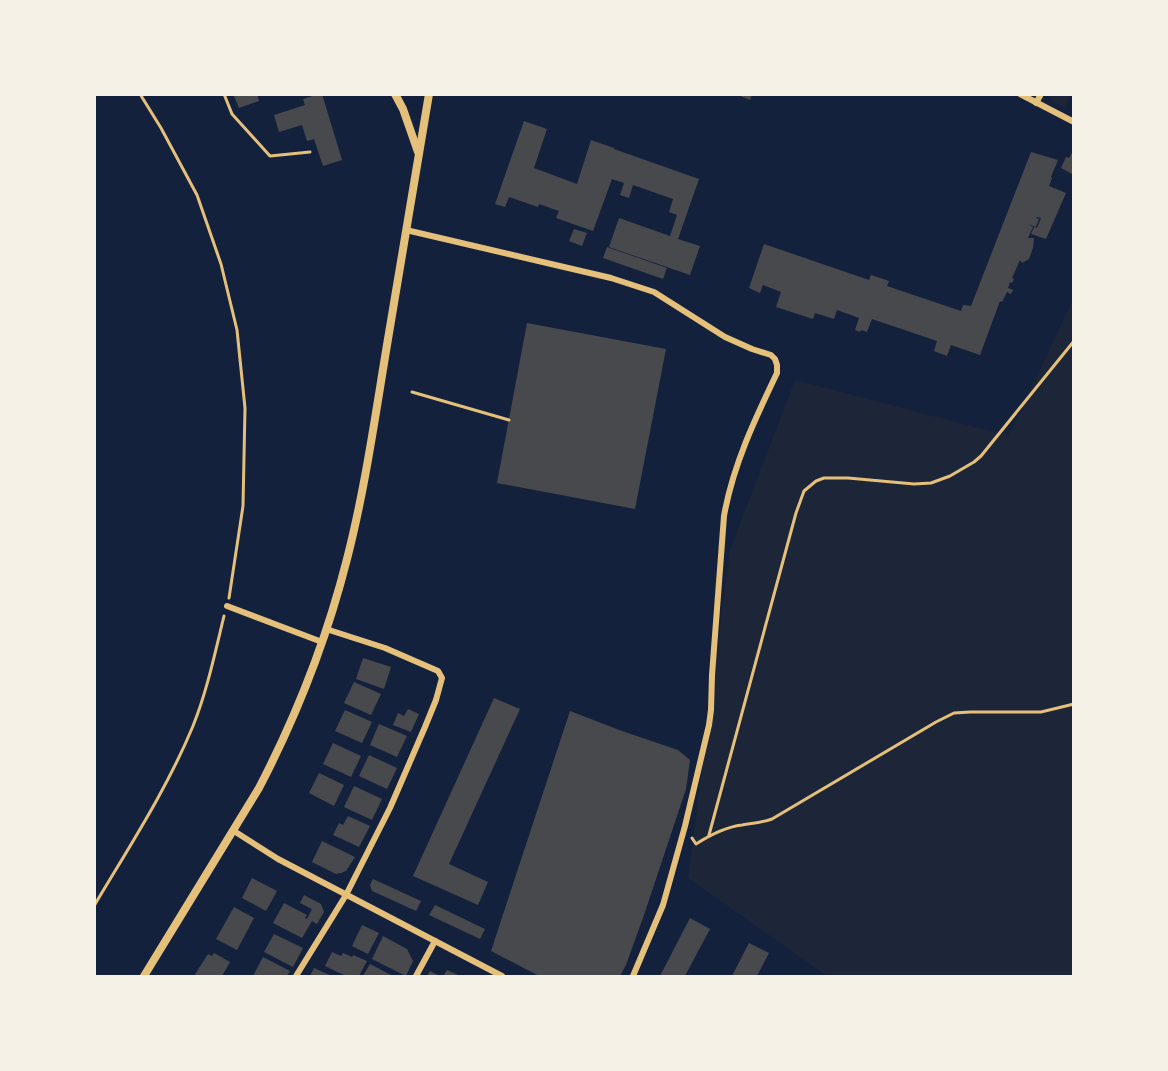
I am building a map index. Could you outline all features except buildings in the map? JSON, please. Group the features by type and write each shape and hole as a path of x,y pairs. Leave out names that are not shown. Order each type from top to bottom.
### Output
{"street":[{"path":"395,94 403,109 419,155"},
{"path":"144,976 259,788 285,736 322,642 347,560 363,488 429,94"},
{"path":"1020,94 1074,122"},
{"path":"1036,103 1041,94"},
{"path":"406,230 611,278 654,292 725,337 771,355 777,365 777,373 739,459 728,493 724,516 709,724 685,826 663,905 633,976"},
{"path":"227,606 322,642"},
{"path":"296,976 346,895 399,789 429,718 442,678 438,670 385,648 326,629"},
{"path":"234,831 278,859 502,976"},
{"path":"417,976 435,941"}],"path":[{"path":"94,906 157,799 194,724 227,606 243,506 245,408 237,330 221,264 197,195 140,94"},
{"path":"224,94 232,114 270,156 310,152"},
{"path":"709,835 792,524 804,491 816,481 831,477 914,484 931,483 950,476 981,456 1074,341"},
{"path":"412,392 509,420"},
{"path":"685,826 696,844 709,835 741,825 760,824 772,819 954,713 1041,712 1074,704"}],"shaded area":[{"path":"1049,94 1071,95 1064,108 1053,102"},
{"path":"1073,299 1073,976 827,976 688,878 730,550 795,380 1009,436"}]}
